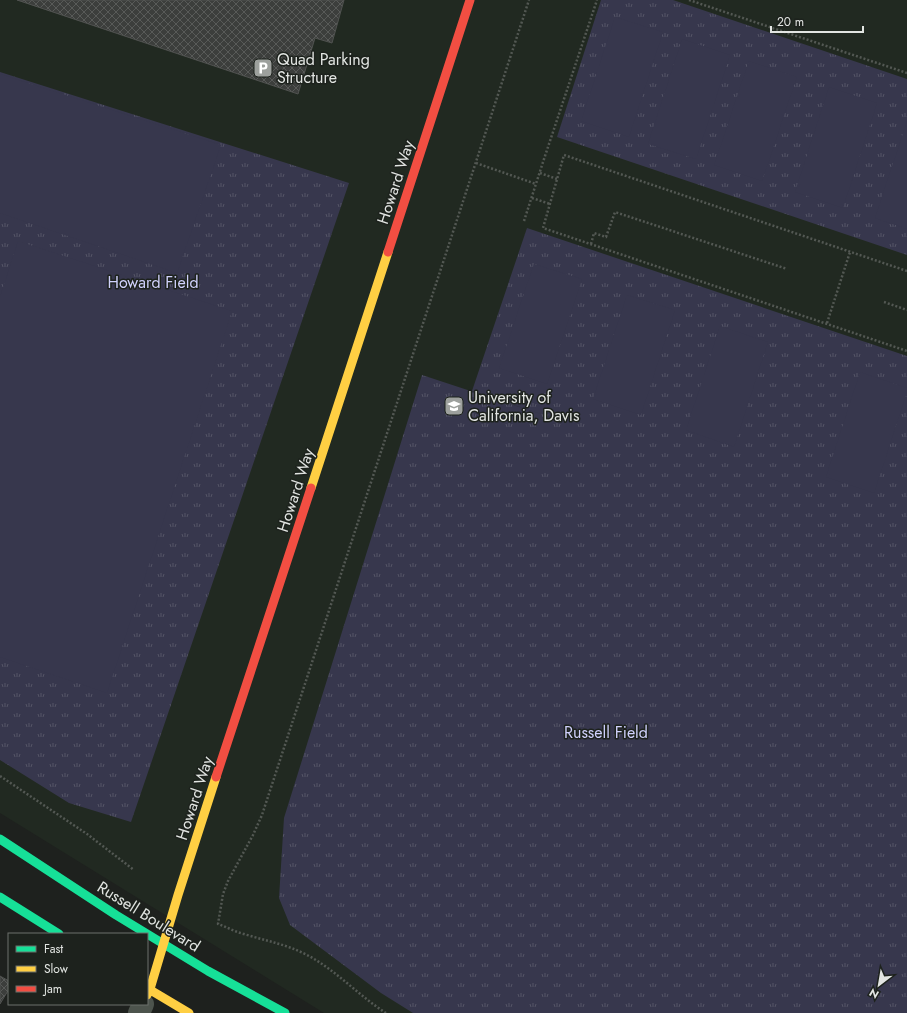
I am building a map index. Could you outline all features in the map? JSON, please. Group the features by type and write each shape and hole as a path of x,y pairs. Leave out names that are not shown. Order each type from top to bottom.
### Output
{"street":[{"name":"Howard Way","path":"148,991 164,944 180,888 470,0"},
{"name":"Russell Boulevard","path":"0,838 116,916 145,933"},
{"path":"0,897 57,933"},
{"name":"Russell Boulevard","path":"148,935 208,971 285,1013"},
{"path":"148,994 189,1013"}],"path":[{"path":"386,1013 372,1004 333,972 308,956 284,945 242,934 218,924 223,894 228,881 262,815 529,0"},
{"path":"524,221 597,0"},
{"path":"689,0 907,73"},
{"path":"907,271 564,156 543,228 907,351"},
{"path":"476,163 536,184"},
{"path":"540,173 557,179"},
{"path":"532,198 550,204"},
{"path":"591,244 594,233 606,237 615,212 787,269"},
{"path":"827,324 850,252"},
{"path":"884,302 907,310"},
{"path":"0,776 87,834 134,870"}],"shaded area":[{"name":"University of California, Davis","path":"0,0 907,0 907,1013 324,1013 0,813"}],"green space":[{"path":"601,0 673,0 907,79 907,255 557,137"},
{"path":"615,17 663,32 629,137 581,121"},
{"path":"682,39 730,55 696,159 648,144"},
{"path":"749,61 797,77 762,181 714,165"},
{"name":"Howard Field","path":"0,72 349,183 131,822 69,803 0,760"},
{"path":"0,74 221,145 177,273 0,213"},
{"path":"829,87 877,103 843,208 795,192"},
{"path":"907,121 907,229 875,218"},
{"name":"Russell Field","path":"527,228 907,356 907,1013 413,1013 381,993 290,925 279,898 284,818 422,375 550,417 472,391"},
{"path":"18,241 232,311 107,693 0,657 0,297"},
{"path":"534,264 582,279 547,384 499,368"},
{"path":"627,295 675,310 641,415 593,399"},
{"path":"720,326 768,342 734,447 686,430"},
{"path":"860,372 907,388 874,493 826,477"}],"building":[{"name":"Quad Parking Structure","path":"17,0 344,0 332,43 315,38 298,94"},
{"path":"0,976 8,980 8,991 0,1004"}],"traffic: fast":[{"path":"0,839 146,933"},
{"path":"0,897 57,933"},
{"path":"148,934 208,971 285,1013"}],"traffic: slow":[{"path":"311,488 388,252"},
{"path":"148,993 216,777"},
{"path":"148,989 189,1013"}],"traffic: jam":[{"path":"388,252 470,0"},
{"path":"216,777 311,488"}],"place":[{"name":"Quad Parking Structure","path":"263,68"},
{"name":"University of California, Davis","path":"454,406"}]}
